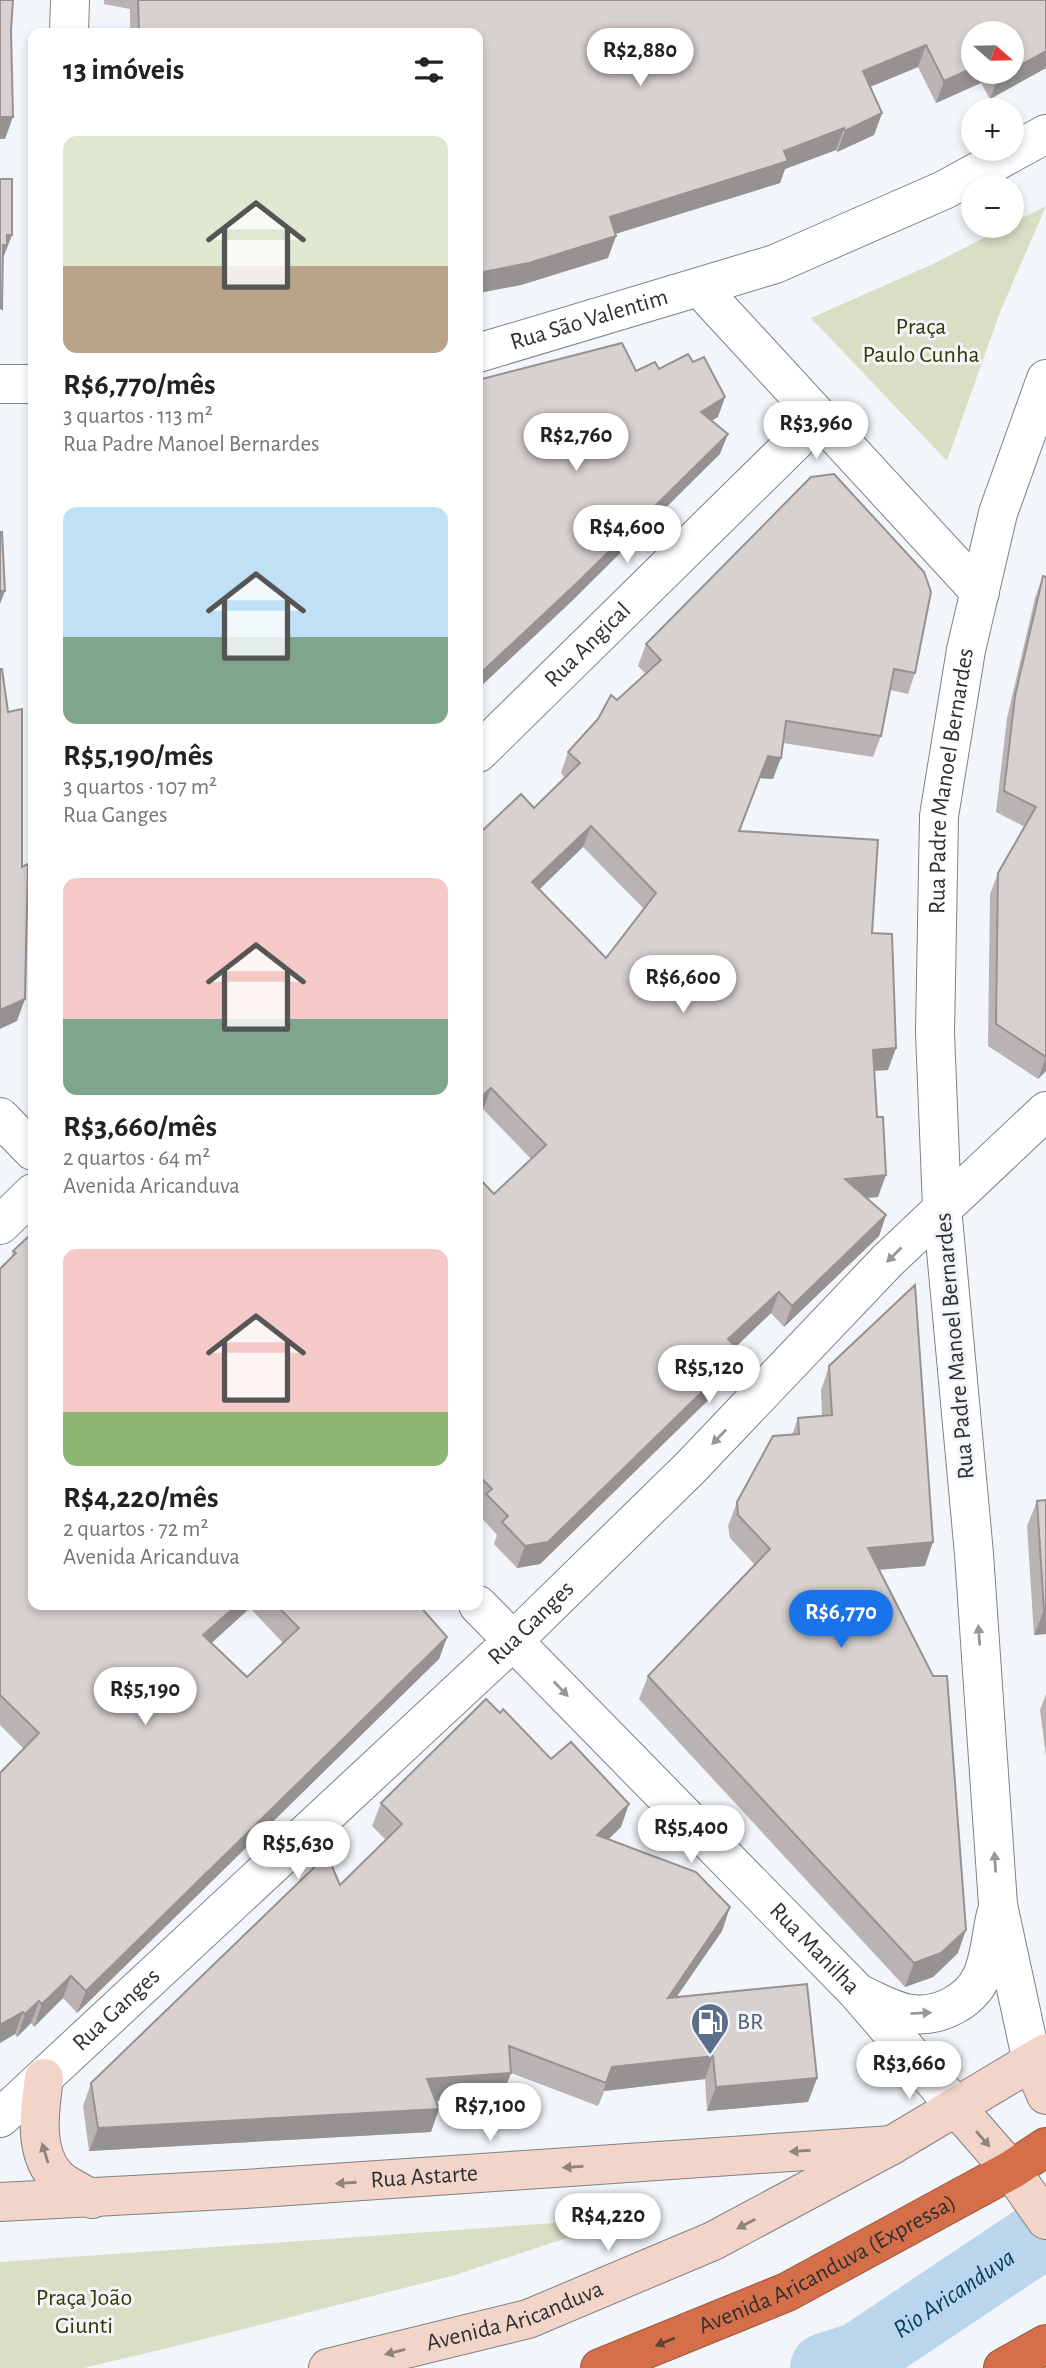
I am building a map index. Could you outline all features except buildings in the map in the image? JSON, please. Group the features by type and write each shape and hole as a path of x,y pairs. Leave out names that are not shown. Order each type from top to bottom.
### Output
{"highway":[{"name":"Avenida Aricanduva (Expressa)","path":"600,2368 787,2292 1011,2170 1046,2147"},
{"path":"1003,2368 1046,2344"}],"main road":[{"name":"Avenida Aricanduva","path":"328,2368 528,2319 713,2241 892,2145 956,2107 1041,2070"},
{"path":"44,2078 39,2113 45,2157 55,2175 92,2199"},
{"name":"Rua Manilha","path":"956,2107 1011,2170 1042,2214"},
{"name":"Rua Astarte","path":"0,2202 92,2199 892,2145"}],"street":[{"path":"69,28 70,0"},
{"path":"980,592 700,288 775,264 944,190 1046,134"},
{"name":"Rua São Valentim","path":"483,353 700,288"},
{"path":"980,592 998,513 1046,379"},
{"path":"0,384 28,384"},
{"name":"Rua Angical","path":"483,748 818,419"},
{"name":"Rua Padre Manoel Bernardes","path":"980,592 966,650 939,816 934,1033 942,1207 974,1554 998,1905 1041,2070"},
{"name":"Rua Ganges","path":"0,2119 513,1641 690,1468 942,1207 1046,1111"},
{"path":"0,1117 28,1146"},
{"path":"0,1225 28,1198"},
{"name":"Rua Manilha","path":"483,1610 857,1992 956,2107"},
{"path":"857,1992 892,2009 914,2015 940,2011 963,2001 981,1978 998,1905"}],"green space":[{"name":"Praça Paulo Cunha","path":"1046,206 1000,312 947,461 811,318 933,264 984,238 1024,238 1024,217"},
{"name":"Praça João Giunti","path":"627,2218 455,2275 84,2368 0,2368 0,2262"}],"waterway":[{"name":"Rio Aricanduva","path":"825,2368 859,2357 1046,2232"}],"place":[{"name":"BR","path":"710,2056"}]}
